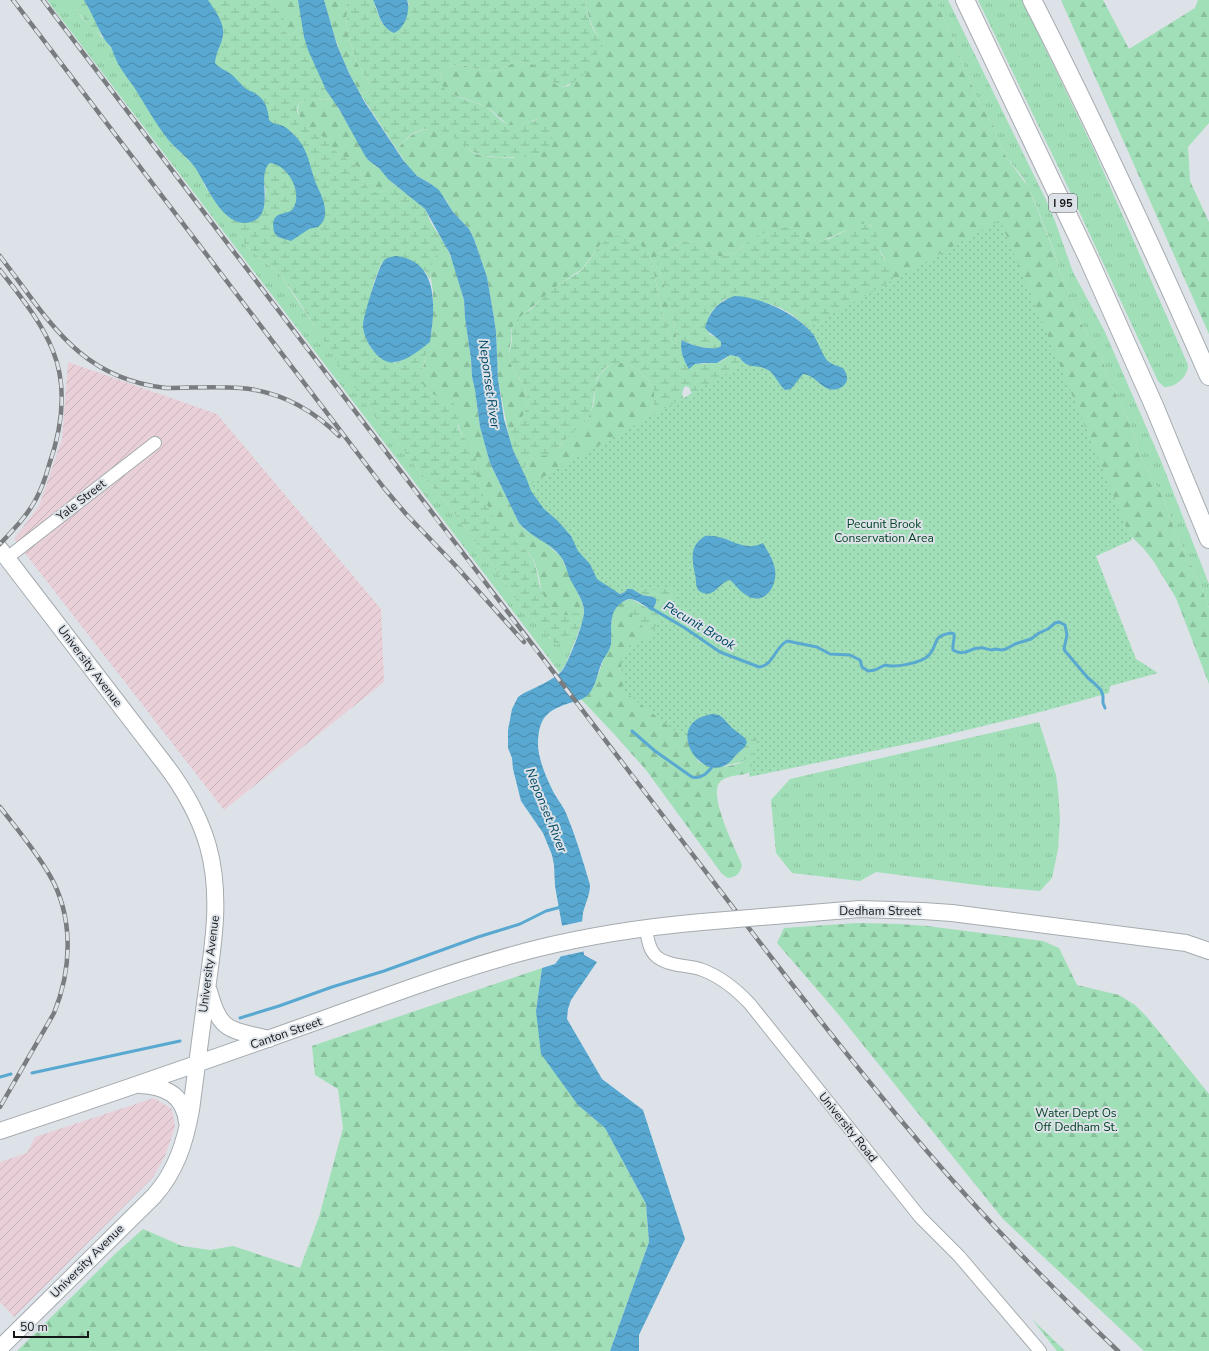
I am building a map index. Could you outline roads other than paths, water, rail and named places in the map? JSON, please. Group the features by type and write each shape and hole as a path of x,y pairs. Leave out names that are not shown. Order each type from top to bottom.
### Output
{"highway":[{"name":"I 95","path":"965,0 1089,260 1155,408 1209,539"},
{"path":"1032,0 1139,218 1209,376"}],"main road":[{"name":"University Avenue","path":"0,1348 159,1190 177,1163 188,1130 216,920 216,901 209,851 196,813 188,797 176,779 3,554"},
{"name":"Dedham Street","path":"573,940 645,927 860,909 952,913 1186,943 1209,951"},
{"name":"Canton Street","path":"2,1130 197,1064 462,971 573,940"},
{"name":"Dedham Street","path":"1186,943 1209,940"},
{"path":"208,982 213,1006 218,1017 223,1023 235,1031 269,1039"},
{"path":"137,1084 155,1086 165,1089 173,1094 184,1109 187,1118 188,1130"}],"street":[{"name":"Yale Street","path":"3,554 155,443"},
{"name":"University Road","path":"645,927 651,949 656,956 670,963 708,972 732,987 750,1004 920,1217 959,1256 1040,1351"}],"water":[{"path":"84,0 208,0 218,16 223,30 215,63 232,75 246,89 259,96 266,106 269,120 287,129 301,143 306,153 324,205 324,218 319,226 309,229 291,241 278,237 274,232 274,219 280,214 292,210 296,201 296,194 295,187 288,174 282,168 270,163 266,168 264,176 264,203 263,211 259,218 251,222 241,223 232,219 223,212 194,166 171,143 157,125 116,60 111,47 103,37"},
{"name":"Neponset River","path":"298,0 324,0 337,45 349,73 364,101 403,160 417,176 439,190 453,212 469,229 474,239 487,277 494,318 498,379 504,419 513,450 531,491 544,509 558,521 571,536 578,551 590,564 597,579 620,594 625,592 627,589 632,589 642,595 656,599 656,603 652,611 639,602 631,599 624,601 616,608 611,622 611,644 601,664 593,687 583,698 556,708 545,716 538,736 540,759 554,793 566,813 590,885 582,918 582,934 584,955 597,962 571,1000 567,1019 602,1079 643,1110 685,1239 639,1335 639,1351 610,1351 649,1242 646,1204 605,1128 578,1105 541,1054 536,1011 542,968 555,964 562,954 563,931 555,886 552,855 543,833 521,801 513,769 512,758 508,748 508,730 512,709 518,697 549,681 561,672 576,642 584,615 583,606 561,557 551,547 519,523 490,463 480,427 472,377 464,300 450,254 425,209 388,179 379,168 368,160 364,154 339,109 326,90 308,50 304,37"},
{"path":"373,0 407,0 408,14 398,31 394,33 385,27 380,19"},
{"path":"396,256 410,260 421,267 431,288 433,315 430,342 409,357 400,361 389,362 383,360 368,343 363,330 363,324 381,266 386,259"},
{"path":"735,296 755,299 777,307 797,319 812,333 827,360 832,364 843,368 847,377 845,384 836,389 830,389 826,388 808,375 803,374 791,389 785,390 773,374 768,370 746,364 739,357 730,355 717,363 695,364 689,369 682,355 682,340 696,346 707,348 718,348 721,346 721,342 705,328 712,312 724,301"},
{"path":"705,536 721,537 741,545 748,546 755,546 763,543 772,559 775,569 774,582 768,593 764,597 753,598 739,590 730,580 723,583 711,593 707,594 700,592 696,585 693,553 696,544"},
{"path":"713,714 719,715 723,718 731,727 745,738 747,742 743,748 724,766 712,767 701,762 692,753 688,741 689,730 696,720"}],"waterway":[{"name":"Pecunit Brook","path":"651,608 685,628 720,652 759,667 768,663 780,647 787,641 817,647 830,654 850,655 860,660 862,667 868,671 875,670 885,665 901,665 926,658 932,651 940,636 951,633 954,634 953,650 957,652 960,653 976,648 1002,650 1031,639 1055,623 1059,622 1065,625 1067,635 1064,649 1065,651 1088,678 1101,690 1105,708"},
{"path":"632,731 655,751 692,777 699,777 712,767"},
{"path":"240,1018 384,971 478,937 520,924 546,911 561,907"},
{"path":"32,1073 180,1041"},
{"path":"0,1077 11,1074"}],"railway":[{"path":"13,0 384,488 406,514 455,565 524,642"},
{"path":"43,0 557,678 776,964 850,1058 926,1150 972,1202 1044,1278 1118,1351"},
{"path":"0,256 34,302 68,342 88,359 110,372 136,382 166,388 231,387 268,393 281,397 306,410 329,426 339,436"},
{"path":"0,270 30,309 48,340 58,365 62,394 62,408 54,451 42,486 36,499 20,523 0,544"},
{"path":"0,807 38,856 49,874 63,907 68,943 64,979 54,1013 0,1107"}],"park label":[{"name":"Pecunit Brook Conservation Area","path":"884,531"},
{"name":"Water Dept Os Off Dedham St.","path":"1076,1120"}]}
